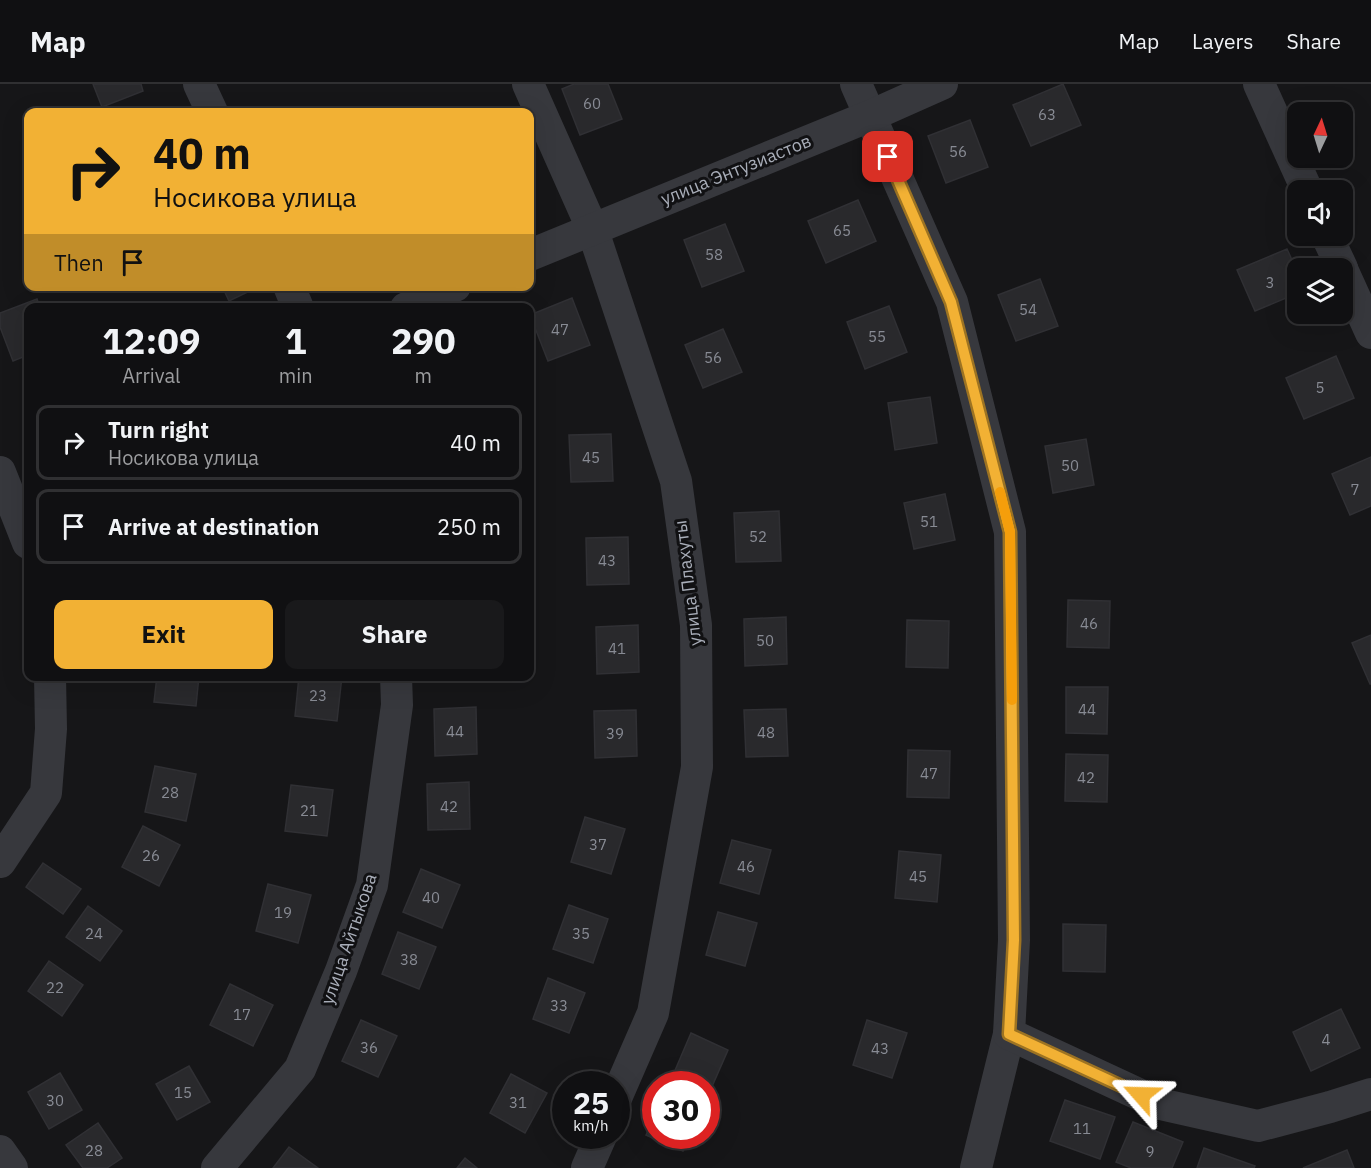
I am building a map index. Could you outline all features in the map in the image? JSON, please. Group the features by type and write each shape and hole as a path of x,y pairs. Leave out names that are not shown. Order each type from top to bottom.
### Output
{"street":[{"path":"199,84 210,108"},
{"name":"улица Плахуты","path":"528,84 592,228 676,481 696,625 697,766 652,1013 627,1071"},
{"path":"856,84 951,302 1010,532 1014,940 1009,1034 976,1168"},
{"name":"улица Энтузиастов","path":"534,253 870,116 942,84"},
{"path":"1259,84 1302,180"},
{"path":"417,303 444,291"},
{"path":"1353,293 1371,333"},
{"path":"9,484 24,531"},
{"path":"0,862 46,793 51,729 50,681"},
{"name":"улица Айтыкова","path":"217,1168 300,1069 341,972 372,885 397,705 396,681"},
{"path":"1009,1034 1160,1104 1258,1126 1371,1094"},
{"path":"587,1168 595,1149"},
{"path":"0,1151 12,1168"}],"building":[{"path":"93,84 141,84 143,91 102,107"},
{"path":"574,84 608,84 622,119 580,135 562,89"},
{"path":"1063,84 1081,125 1031,146 1013,105"},
{"path":"970,120 988,167 946,183 928,136"},
{"path":"858,200 876,241 826,263 808,221"},
{"path":"725,224 744,271 702,287 684,240"},
{"path":"1287,249 1291,258 1287,258 1287,298 1255,311 1237,270"},
{"path":"1040,279 1058,326 1016,341 998,295"},
{"path":"224,291 250,291 229,301"},
{"path":"572,298 590,345 548,361 534,325 534,313"},
{"path":"37,299 38,303 26,303"},
{"path":"24,304 24,357 13,361 0,327 0,313"},
{"path":"889,306 907,352 865,369 847,322"},
{"path":"723,329 742,372 703,388 685,345"},
{"path":"1336,356 1354,398 1304,419 1286,378"},
{"path":"930,397 937,443 895,450 888,403"},
{"path":"611,434 613,481 571,482 569,435"},
{"path":"1086,439 1094,485 1053,493 1045,446"},
{"path":"1371,457 1371,506 1350,515 1332,474"},
{"path":"945,494 955,540 914,549 904,503"},
{"path":"779,511 781,561 736,562 734,513"},
{"path":"628,537 629,584 587,585 586,538"},
{"path":"1068,600 1110,601 1109,648 1067,647"},
{"path":"786,617 787,664 745,666 744,619"},
{"path":"907,620 949,621 948,668 906,667"},
{"path":"638,625 639,672 597,674 596,627"},
{"path":"1371,635 1371,684 1370,684 1352,643"},
{"path":"156,681 198,681 196,706 154,702"},
{"path":"298,681 341,681 337,721 295,716"},
{"path":"1066,687 1108,687 1107,734 1066,733"},
{"path":"476,707 477,754 435,756 434,709"},
{"path":"786,709 788,756 746,757 744,710"},
{"path":"636,710 637,756 595,758 594,711"},
{"path":"908,750 950,751 949,798 907,797"},
{"path":"1066,754 1108,755 1107,802 1065,801"},
{"path":"155,766 196,774 186,821 145,812"},
{"path":"469,782 470,829 428,830 427,784"},
{"path":"291,785 333,790 327,836 285,831"},
{"path":"585,817 625,829 611,874 571,862"},
{"path":"143,826 180,845 159,886 122,867"},
{"path":"732,840 771,850 759,894 720,883"},
{"path":"899,851 941,855 937,902 895,898"},
{"path":"43,863 81,889 63,914 26,887"},
{"path":"421,869 460,885 442,928 403,912"},
{"path":"268,884 311,895 298,943 256,931"},
{"path":"569,905 608,919 593,963 553,949"},
{"path":"88,906 122,931 100,961 66,937"},
{"path":"718,912 757,923 745,966 706,955"},
{"path":"1063,924 1106,925 1105,972 1063,971"},
{"path":"398,932 436,947 419,989 382,974"},
{"path":"49,961 83,985 62,1016 28,991"},
{"path":"548,978 585,993 569,1033 533,1019"},
{"path":"230,984 273,1005 253,1046 210,1025"},
{"path":"1341,1009 1360,1048 1311,1071 1293,1032"},
{"path":"361,1020 397,1036 378,1077 342,1061"},
{"path":"867,1020 907,1033 892,1078 853,1065"},
{"path":"691,1033 728,1050 719,1071 675,1071"},
{"path":"189,1066 210,1102 177,1120 156,1084"},
{"path":"60,1073 82,1110 49,1129 28,1092"},
{"path":"511,1074 547,1093 525,1133 490,1113"},
{"path":"1065,1100 1115,1117 1100,1159 1050,1141"},
{"path":"1133,1122 1183,1142 1172,1168 1131,1168 1116,1162"},
{"path":"98,1123 122,1158 107,1168 83,1168 66,1145"},
{"path":"289,1147 318,1168 273,1168"},
{"path":"1204,1148 1255,1166 1254,1168 1197,1168"},
{"path":"1347,1150 1354,1168 1303,1168"},
{"path":"465,1158 477,1168 457,1168"}],"slow traffic":[{"path":"1000,492 1010,532 1012,700"}],"route":[{"path":"888,157 951,302 1010,532 1014,940 1009,1034 1141,1095"}]}
